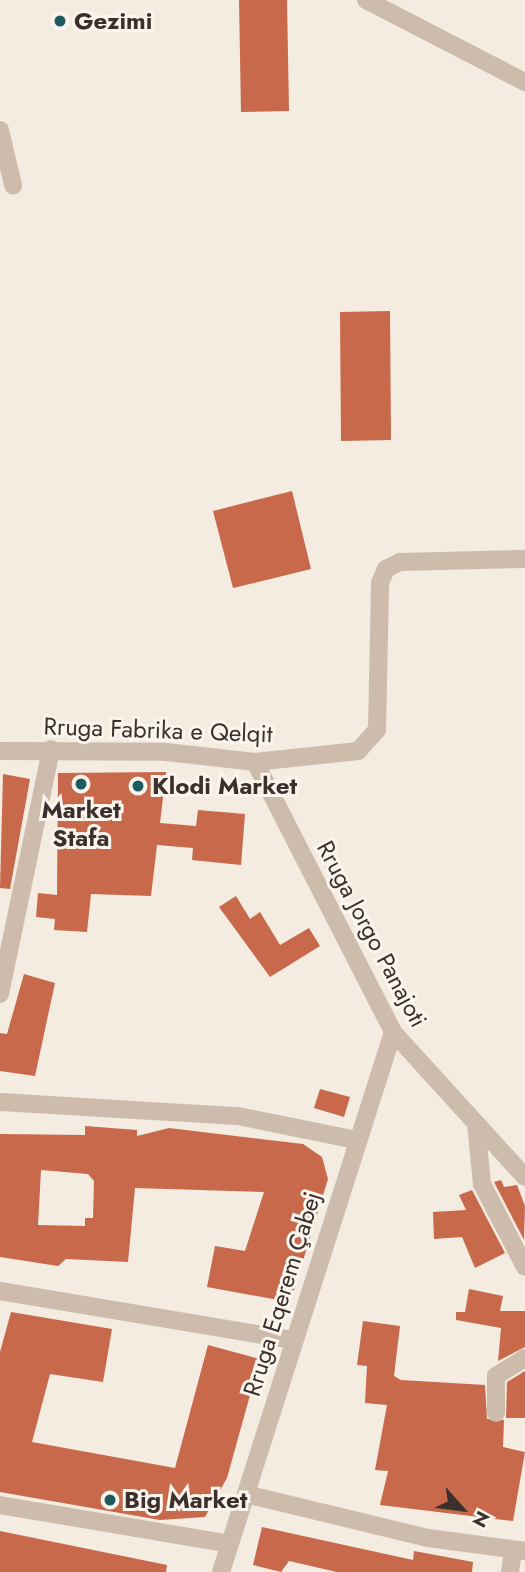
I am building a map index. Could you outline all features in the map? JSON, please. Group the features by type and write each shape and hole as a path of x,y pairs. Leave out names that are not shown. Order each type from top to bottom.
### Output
{"street":[{"path":"366,0 525,82"},
{"path":"0,130 13,185"},
{"name":"Rruga Fabrika e Qelqit","path":"0,751 51,750 255,762 358,751 370,745 380,698 380,583 392,564 525,559"},
{"path":"0,994 51,750"},
{"name":"Rruga Jorgo Panajoti","path":"255,762 393,1032 525,1177"},
{"name":"Rruga Eqerem Çabej","path":"221,1572 356,1140 393,1032"},
{"path":"0,1102 238,1115 356,1140"},
{"path":"476,1123 482,1184 525,1267"},
{"path":"0,1291 294,1340"},
{"path":"496,1413 496,1376 525,1358"},
{"path":"246,1494 428,1538 519,1551 510,1572"},
{"path":"0,1505 230,1544"}],"building":[{"path":"239,0 287,0 289,111 241,112"},
{"path":"390,311 391,440 341,441 340,312"},
{"path":"292,491 311,569 233,588 213,511"},
{"path":"166,772 160,823 196,826 198,810 245,814 241,865 192,860 193,848 157,845 151,896 91,894 87,932 54,930 55,919 36,917 38,893 57,895 58,773"},
{"path":"3,774 30,779 10,889 0,888"},
{"path":"236,896 250,919 260,912 280,945 309,928 320,946 270,977 219,907"},
{"path":"24,974 55,983 35,1076 0,1071 0,1033 7,1034"},
{"path":"320,1089 350,1097 344,1117 314,1108"},
{"path":"85,1126 137,1130 137,1136 169,1128 303,1144 322,1157 328,1179 293,1293 284,1301 207,1287 215,1246 245,1251 264,1192 135,1188 128,1262 66,1259 58,1266 0,1257 0,1134 85,1135","holes":["41,1170 88,1174 94,1181 93,1218 85,1218 85,1226 38,1225"]},
{"path":"501,1180 504,1187 517,1185 525,1206 524,1240 494,1182"},
{"path":"472,1190 505,1253 475,1268 462,1237 434,1239 433,1212 466,1210 459,1195"},
{"path":"469,1289 503,1296 500,1311 525,1311 525,1347 498,1361 501,1328 456,1320 456,1312 465,1312"},
{"path":"11,1312 112,1329 103,1382 50,1374 32,1442 175,1468 208,1345 260,1359 227,1478 205,1517 160,1520 0,1492 0,1352"},
{"path":"363,1321 400,1326 394,1376 401,1380 485,1385 487,1419 504,1420 503,1447 525,1452 513,1521 380,1505 388,1471 375,1470 387,1405 365,1403 367,1366 357,1365"},
{"path":"525,1371 525,1418 506,1418 507,1382"},
{"path":"262,1527 413,1560 414,1551 473,1562 472,1572 337,1572 289,1561 281,1572 253,1565"},
{"path":"0,1531 167,1565 166,1572 0,1572"}],"place":[{"name":"Gezimi","path":"60,21"},
{"name":"Market Stafa","path":"81,784"},
{"name":"Klodi Market","path":"138,786"},
{"name":"Big Market","path":"110,1500"}]}
